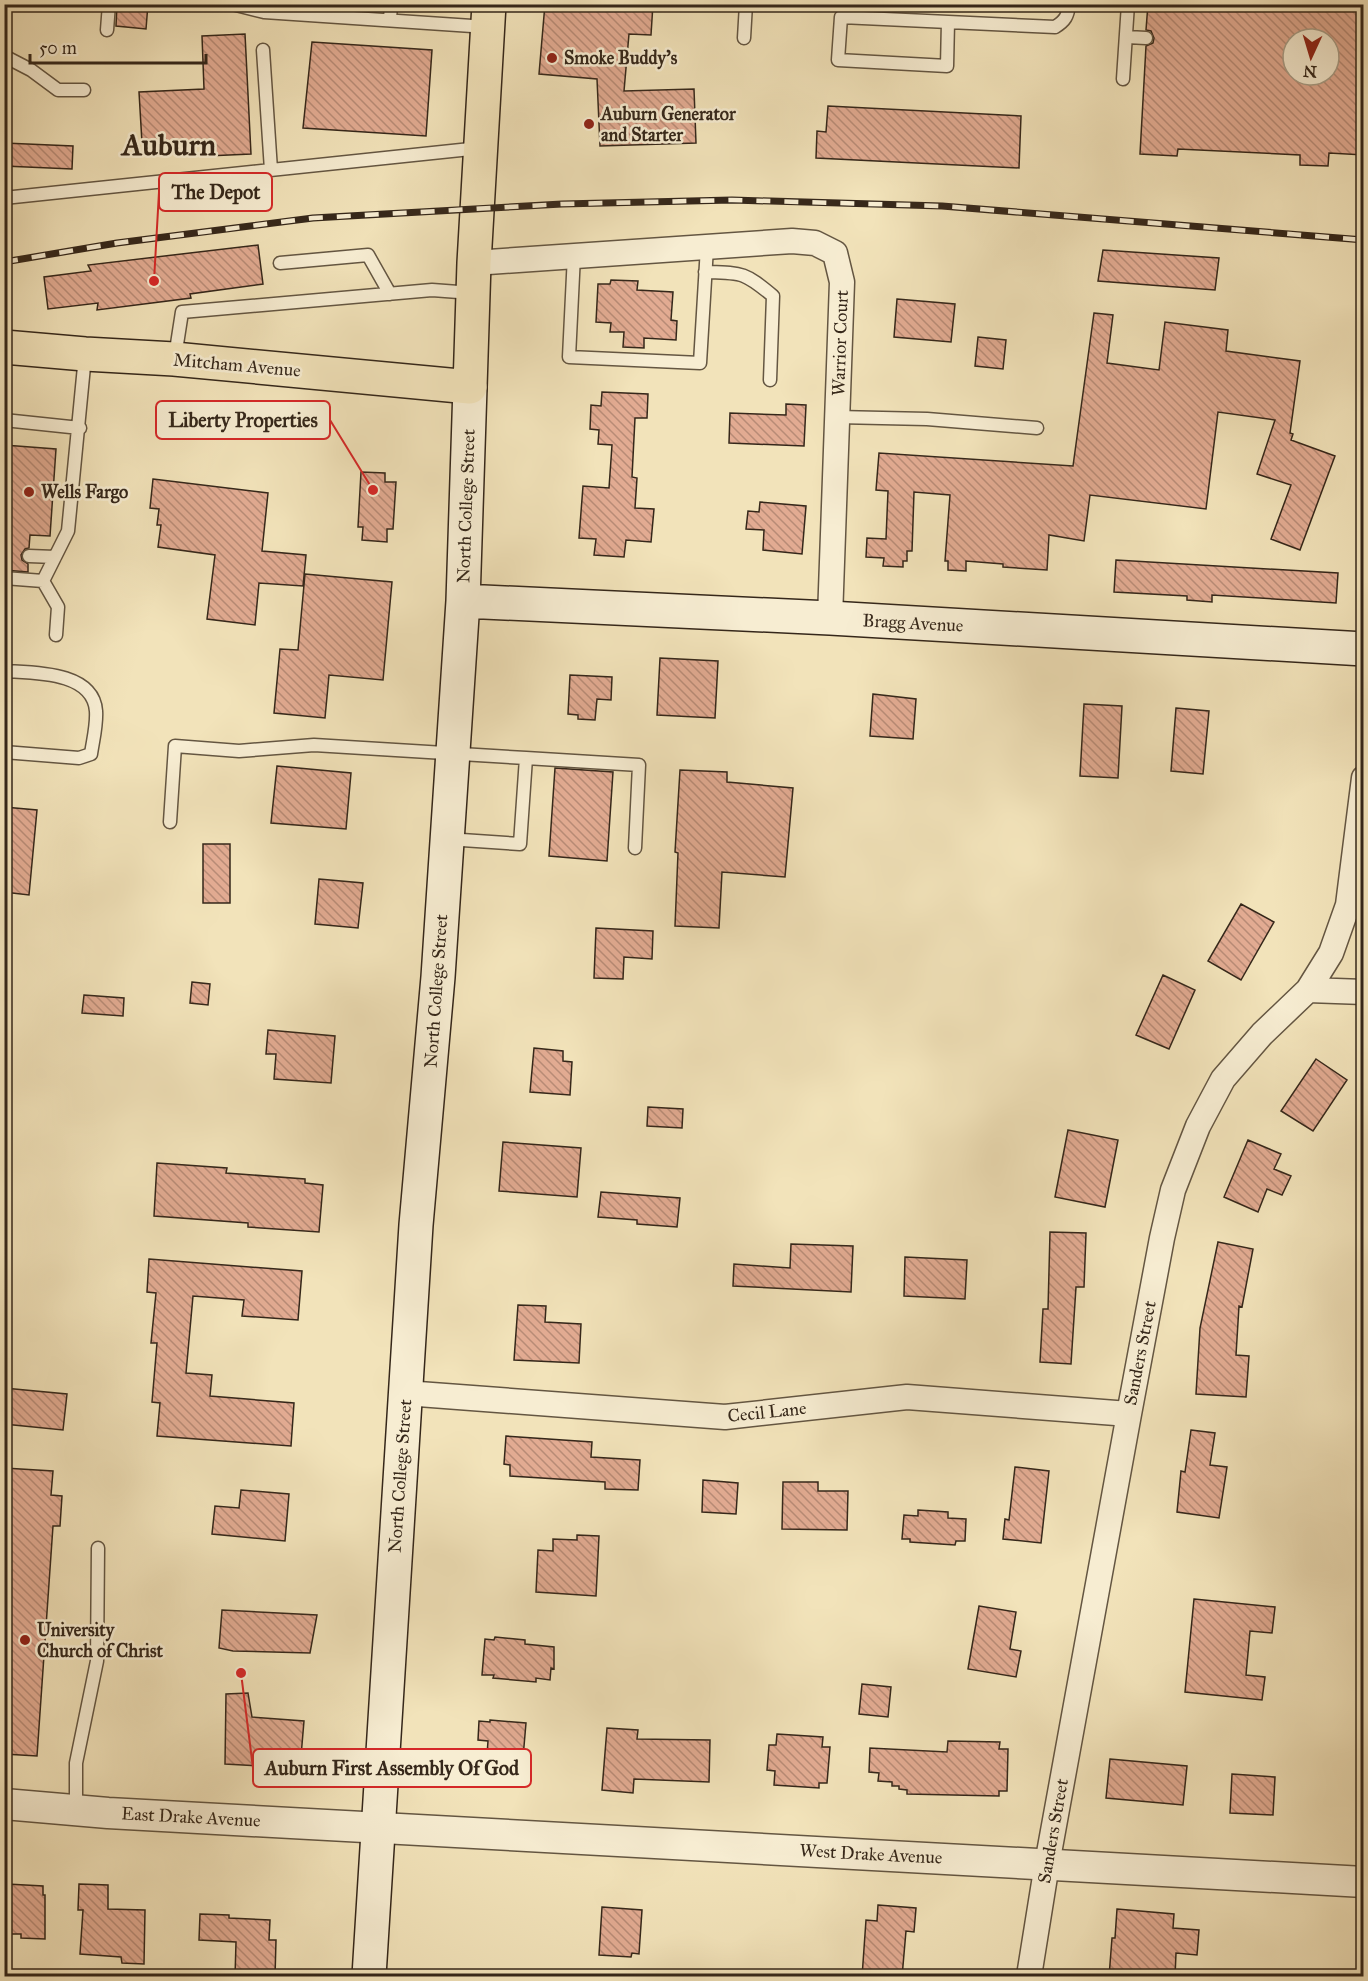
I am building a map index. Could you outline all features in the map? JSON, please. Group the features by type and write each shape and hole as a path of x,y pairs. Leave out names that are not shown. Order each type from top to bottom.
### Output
{"main road":[{"name":"North College Street","path":"369,1977 416,1225 438,977 463,601 474,278 488,16"},
{"name":"Mitcham Avenue","path":"9,348 174,359 470,387"},
{"name":"Bragg Avenue","path":"463,601 830,618 1364,649"}],"street":[{"name":"Warrior Court","path":"474,278 574,255 792,241 815,243 835,253 842,282 830,618"},
{"name":"Sanders Street","path":"1029,1977 1047,1864 1128,1414 1173,1190 1198,1126 1223,1079 1262,1034 1308,990 1331,953 1348,905 1364,778"},
{"path":"1308,990 1364,992"},
{"name":"Cecil Lane","path":"405,1393 725,1417 907,1397 1128,1414"},
{"name":"East Drake Avenue","path":"4,1804 378,1826"},
{"name":"West Drake Avenue","path":"378,1826 1364,1882"}],"lane":[{"path":"107,30 109,4"},
{"path":"232,4 264,12 390,20 488,16"},
{"path":"390,20 391,4"},
{"path":"744,38 746,4"},
{"path":"948,22 947,66 838,60 841,17 948,22 1055,27 1062,23 1068,14 1069,4"},
{"path":"1123,79 1128,4"},
{"path":"1127,37 1146,38"},
{"path":"263,50 271,170"},
{"path":"4,56 31,70 58,90 84,90"},
{"path":"4,198 481,148"},
{"path":"574,255 569,357 700,363 707,247"},
{"path":"280,263 368,255 390,294"},
{"path":"705,272 742,274 752,278 773,296 770,380"},
{"path":"174,359 182,312 441,289 474,278"},
{"path":"43,581 68,531 80,428 85,354"},
{"path":"837,417 927,419 1037,428"},
{"path":"4,420 80,428"},
{"path":"29,556 55,557"},
{"path":"4,578 43,581"},
{"path":"43,581 58,607 56,635"},
{"path":"4,670 44,673 81,684 96,709 91,754 79,758 4,752"},
{"path":"170,822 175,746 239,751 314,746 452,753 639,765 635,848"},
{"path":"446,839 520,844 526,758"},
{"path":"76,1810 76,1763 97,1661 98,1548"}],"building":[{"path":"117,4 148,4 146,29 116,26"},
{"path":"545,4 653,4 651,35 629,34 624,91 694,89 696,143 600,146 597,79 539,74"},
{"path":"1148,4 1364,4 1364,155 1329,153 1328,166 1300,165 1300,155 1178,149 1177,156 1140,154 1146,46 1153,43 1154,38 1151,31 1146,30"},
{"path":"245,34 251,154 207,156 207,140 142,143 139,92 204,89 202,36"},
{"path":"312,42 432,50 426,136 303,128"},
{"path":"828,106 1021,116 1019,168 816,158 817,131 826,132"},
{"path":"4,143 73,146 72,169 4,166"},
{"path":"258,245 263,284 190,294 191,298 97,310 98,303 48,309 44,277 91,271 88,265"},
{"path":"1103,250 1219,258 1215,290 1098,281"},
{"path":"611,280 638,281 637,290 673,292 671,320 677,321 676,340 644,338 644,348 623,347 624,332 610,332 611,323 596,322 598,284 610,284"},
{"path":"897,299 955,304 951,342 894,337"},
{"path":"1094,313 1113,315 1107,363 1159,370 1165,322 1228,330 1226,351 1300,361 1291,440 1335,456 1300,550 1271,539 1291,485 1257,474 1275,420 1218,412 1206,509 1090,495 1084,541 1049,535 1047,570 1003,567 1003,564 966,561 966,571 948,570 948,561 945,561 950,495 914,492 912,551 907,551 907,561 903,561 903,567 883,566 884,558 866,557 867,538 886,539 888,491 876,490 879,453 1073,466"},
{"path":"978,337 1006,340 1003,369 975,366"},
{"path":"602,392 648,394 647,418 635,418 632,477 637,478 635,508 654,509 651,542 626,540 624,557 594,555 596,539 579,538 583,486 609,488 612,445 598,444 599,430 590,429 591,405 601,406"},
{"path":"786,404 806,405 804,446 729,443 730,413 786,415"},
{"name":"Wells Fargo","path":"4,445 56,449 50,536 30,535 29,548 25,549 21,555 22,560 28,564 28,572 4,570"},
{"path":"361,472 385,473 385,482 396,482 393,529 387,529 387,542 362,540 363,527 358,527"},
{"path":"153,479 268,493 262,551 306,555 303,586 259,583 255,625 207,619 215,555 158,547 161,525 157,525 159,509 150,508"},
{"path":"760,502 806,506 802,554 763,550 764,530 746,529 748,511 759,512"},
{"path":"1116,560 1338,573 1336,603 1212,595 1212,602 1187,600 1187,596 1114,592"},
{"path":"305,574 392,582 383,680 329,675 325,718 274,713 280,649 298,650"},
{"path":"660,658 718,661 715,718 657,715"},
{"path":"570,675 612,677 611,700 597,699 595,720 578,719 578,715 568,714"},
{"path":"873,694 916,699 913,739 870,736"},
{"path":"1084,704 1122,706 1118,778 1080,776"},
{"path":"1176,708 1209,711 1203,774 1171,771"},
{"path":"277,766 351,773 346,829 271,823"},
{"path":"555,768 613,772 607,861 549,856"},
{"path":"680,770 727,772 727,782 793,788 785,877 722,872 719,928 675,926 678,853 675,852"},
{"path":"4,807 37,810 29,895 4,892"},
{"path":"203,844 230,844 230,903 203,903"},
{"path":"319,879 363,883 358,928 315,924"},
{"path":"1241,904 1274,922 1241,980 1208,961"},
{"path":"596,928 653,931 652,959 624,957 623,979 594,978"},
{"path":"1163,975 1195,990 1169,1049 1136,1035"},
{"path":"192,982 210,984 208,1005 190,1003"},
{"path":"84,995 124,998 123,1016 82,1013"},
{"path":"268,1030 335,1036 331,1083 274,1079 276,1054 266,1054"},
{"path":"534,1048 563,1051 563,1061 572,1062 570,1095 530,1092"},
{"path":"1316,1059 1347,1080 1313,1131 1281,1111"},
{"path":"648,1107 683,1109 682,1128 647,1126"},
{"path":"1068,1130 1118,1140 1105,1207 1055,1197"},
{"path":"1248,1140 1281,1154 1274,1169 1291,1176 1282,1195 1267,1189 1258,1212 1224,1197"},
{"path":"503,1142 581,1148 577,1197 499,1191"},
{"path":"157,1163 227,1168 226,1173 305,1179 305,1183 323,1185 319,1232 248,1227 248,1223 154,1216"},
{"path":"601,1192 680,1198 677,1227 637,1224 637,1220 598,1217"},
{"path":"1050,1232 1086,1233 1084,1287 1076,1287 1071,1364 1040,1362 1043,1309 1048,1309"},
{"path":"1218,1242 1253,1249 1242,1307 1239,1306 1236,1355 1249,1356 1246,1397 1196,1394 1200,1328"},
{"path":"791,1244 853,1246 851,1292 733,1286 734,1264 790,1268"},
{"path":"905,1257 967,1260 965,1299 904,1296"},
{"path":"149,1259 302,1271 298,1320 242,1316 244,1300 193,1296 186,1373 212,1375 210,1396 294,1403 291,1446 157,1436 160,1403 152,1402 157,1343 151,1343 156,1293 147,1292"},
{"path":"518,1305 546,1306 545,1322 581,1324 579,1363 514,1360"},
{"path":"4,1388 67,1394 63,1430 4,1424"},
{"path":"1191,1430 1215,1433 1210,1465 1227,1467 1219,1518 1177,1512 1181,1471 1185,1472"},
{"path":"506,1436 592,1442 591,1457 640,1460 638,1490 605,1489 605,1482 510,1476 510,1465 504,1464"},
{"path":"1015,1467 1049,1471 1041,1543 1003,1539 1005,1519 1009,1520"},
{"name":"University Church of Christ","path":"4,1468 53,1471 51,1495 62,1496 60,1526 53,1526 37,1756 4,1754"},
{"path":"703,1480 738,1483 736,1514 702,1512"},
{"path":"783,1482 818,1482 818,1491 848,1491 847,1530 782,1529"},
{"path":"241,1490 289,1494 285,1541 212,1534 215,1506 239,1508"},
{"path":"918,1510 948,1512 948,1518 966,1519 965,1541 956,1541 955,1545 910,1542 910,1539 902,1539 904,1515 918,1516"},
{"path":"577,1535 599,1536 596,1596 536,1592 538,1550 553,1551 553,1539 577,1540"},
{"path":"1194,1599 1275,1607 1272,1633 1250,1631 1246,1675 1265,1677 1262,1700 1185,1692"},
{"path":"979,1606 1016,1612 1010,1649 1021,1651 1016,1677 968,1669"},
{"path":"222,1610 317,1615 310,1653 233,1651 219,1648"},
{"path":"495,1637 525,1640 525,1644 554,1647 554,1669 551,1668 550,1680 536,1678 536,1682 482,1675 485,1639 494,1640"},
{"path":"862,1684 891,1687 888,1717 859,1714"},
{"path":"248,1693 252,1717 304,1721 300,1768 225,1764 226,1694"},
{"path":"490,1720 526,1723 523,1758 487,1755 488,1741 478,1740 479,1721 490,1722"},
{"path":"607,1728 638,1730 637,1739 710,1740 709,1782 634,1779 633,1793 602,1790"},
{"path":"777,1734 823,1737 822,1747 830,1747 827,1783 819,1783 819,1788 774,1785 775,1771 767,1770 769,1745 776,1745"},
{"path":"948,1741 1000,1742 999,1749 1008,1749 1007,1791 999,1791 999,1796 907,1794 907,1790 899,1789 899,1786 892,1786 892,1782 878,1781 879,1773 869,1772 870,1748 947,1752"},
{"path":"1110,1759 1187,1766 1183,1805 1106,1798"},
{"path":"1232,1774 1275,1777 1273,1815 1230,1813"},
{"path":"7,1884 43,1886 45,1939 21,1938 21,1934 8,1934 8,1926 4,1926 4,1895 7,1895"},
{"path":"79,1884 108,1885 108,1909 145,1910 144,1964 122,1963 121,1957 80,1954 83,1910 78,1910"},
{"path":"878,1905 916,1908 914,1932 906,1931 902,1977 862,1977 866,1920 877,1921"},
{"path":"602,1907 642,1910 639,1954 632,1953 631,1957 599,1955"},
{"path":"1117,1909 1174,1914 1173,1928 1199,1930 1197,1955 1176,1953 1175,1977 1109,1977"},
{"path":"200,1914 270,1920 269,1940 276,1940 275,1977 235,1977 236,1942 199,1940"}],"railway":[{"path":"4,262 117,243 313,218 562,204 732,200 942,206 1364,240"}],"place":[{"name":"Smoke Buddy's","path":"552,58"},
{"name":"Auburn Generator and Starter","path":"589,124"},
{"name":"The Depot","path":"154,281"},
{"name":"Liberty Properties","path":"373,490"},
{"name":"Wells Fargo","path":"29,492"},
{"name":"University Church of Christ","path":"25,1640"},
{"name":"Auburn First Assembly Of God","path":"241,1673"}],"district":[{"name":"Auburn","path":"169,145"}]}
